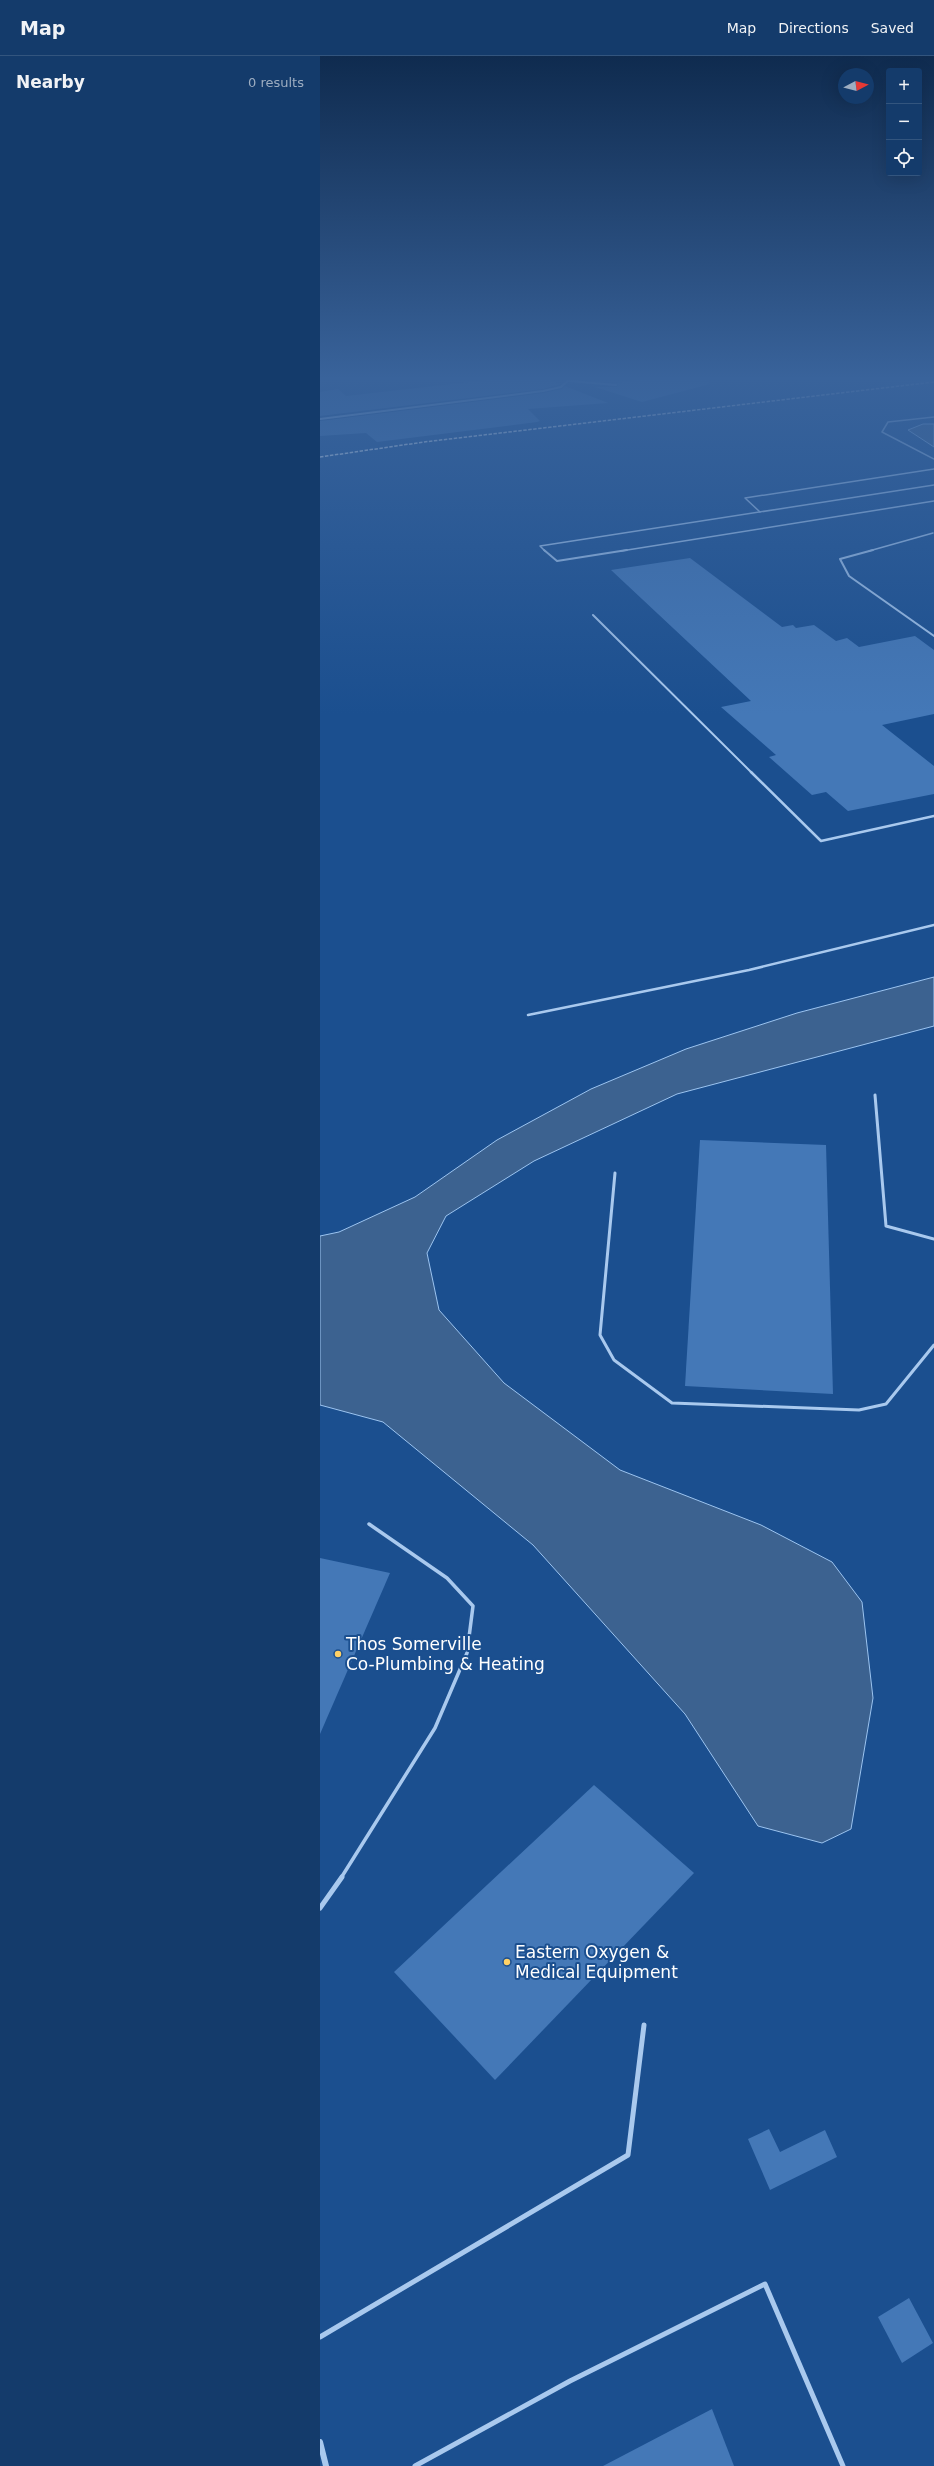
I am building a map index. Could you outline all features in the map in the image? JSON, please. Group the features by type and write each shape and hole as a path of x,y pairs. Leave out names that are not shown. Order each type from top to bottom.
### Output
{"street":[{"path":"320,2442 326,2466"}],"lane":[{"path":"760,512 745,500 745,498 799,489"},
{"path":"905,489 540,546 557,561 934,501"},
{"path":"933,533 840,559 849,576 934,636"},
{"path":"593,615 821,842 934,816"},
{"path":"528,1015 749,970 934,926"},
{"path":"875,1095 886,1226 934,1239"},
{"path":"615,1173 600,1335 614,1360 672,1402 859,1410 886,1404 934,1345"},
{"path":"320,1908 353,1861 436,1728 467,1654 473,1606 447,1578 369,1524"},
{"path":"320,2337 628,2155 644,2025"},
{"path":"415,2466 570,2382 765,2284 843,2466"}],"water":[{"path":"934,977 934,1026 677,1094 534,1161 446,1216 427,1253 439,1310 504,1383 620,1470 761,1525 832,1562 862,1602 873,1698 851,1829 822,1843 758,1826 685,1714 533,1545 383,1422 320,1405 320,1236 339,1232 415,1197 497,1140 591,1089 686,1049 797,1013"}],"building":[{"path":"690,558 782,627 793,625 796,628 814,625 836,641 847,638 859,647 915,636 934,650 934,714 882,725 934,766 934,794 848,811 826,792 812,795 769,757 776,755 721,707 751,701 611,570"},
{"path":"700,1140 826,1145 833,1394 685,1386"},
{"name":"Thos Somerville Co-Plumbing & Heating","path":"320,1558 390,1573 320,1734"},
{"name":"Eastern Oxygen & Medical Equipment","path":"594,1785 694,1873 495,2080 394,1972"},
{"path":"769,2129 780,2152 825,2130 837,2157 770,2190 748,2139"},
{"path":"909,2298 933,2343 902,2363 878,2317"},
{"path":"712,2409 734,2466 603,2466"}],"place":[{"name":"Thos Somerville Co-Plumbing & Heating","path":"338,1654"},
{"name":"Eastern Oxygen & Medical Equipment","path":"507,1962"}]}
